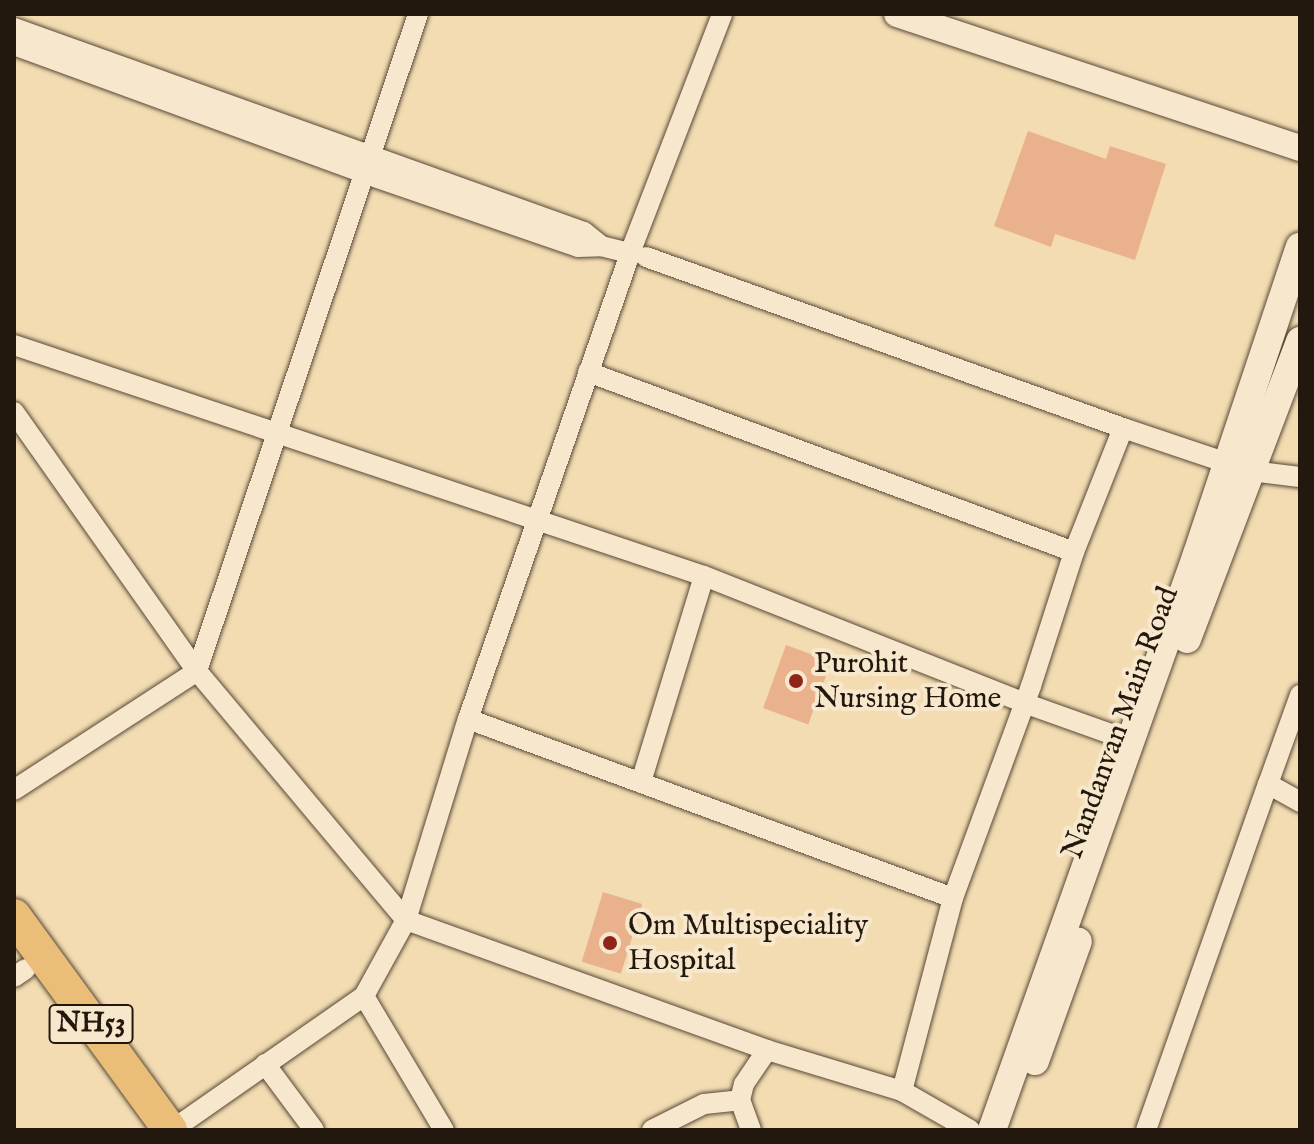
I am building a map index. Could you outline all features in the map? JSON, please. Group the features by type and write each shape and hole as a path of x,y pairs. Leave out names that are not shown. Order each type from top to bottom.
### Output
{"highway":[{"name":"NH53","path":"14,916 171,1130"},
{"name":"NH53","path":"18,967 144,1130"}],"main road":[{"path":"992,1130 1131,741 1239,466 1300,247"},
{"name":"Nandanvan Main Road","path":"1011,1130 1148,743 1239,466 1300,341"}],"street":[{"path":"14,790 197,671 418,14"},
{"path":"171,1130 364,996 406,920 468,719 588,372 638,255 722,14"},
{"path":"897,14 1300,148"},
{"path":"14,28 366,164"},
{"path":"14,45 366,164 584,232 601,246 638,255 1123,428 1239,466 1300,477"},
{"path":"14,345 704,576 1024,703 1131,741"},
{"path":"588,372 1074,552"},
{"path":"14,412 197,671 406,920 767,1050 902,1091 970,1130"},
{"path":"902,1091 953,898 1024,703 1074,552 1123,428"},
{"path":"641,782 704,576"},
{"path":"1146,1130 1300,695"},
{"path":"468,719 953,898"},
{"path":"1268,784 1300,802"},
{"path":"364,996 444,1130"},
{"path":"751,1130 740,1100 744,1084 767,1050"},
{"path":"265,1064 314,1130"},
{"path":"652,1130 704,1104 740,1100"}],"building":[{"path":"1028,131 1106,159 1110,146 1166,164 1135,260 1055,234 1051,247 994,226"},
{"path":"786,645 831,661 808,724 763,708"},
{"path":"603,892 642,904 621,974 582,962"}],"place":[{"name":"Purohit Nursing Home","path":"796,681"},
{"name":"Om Multispeciality Hospital","path":"610,943"}]}
